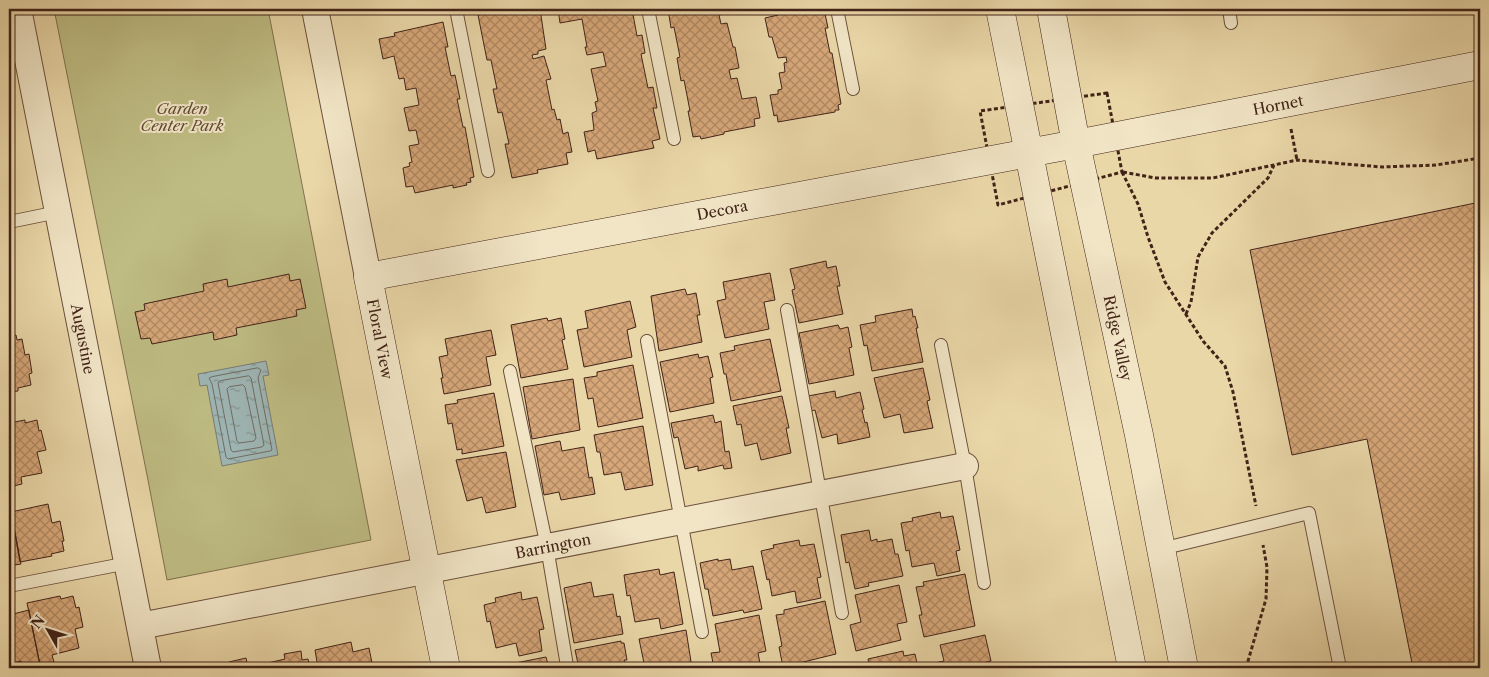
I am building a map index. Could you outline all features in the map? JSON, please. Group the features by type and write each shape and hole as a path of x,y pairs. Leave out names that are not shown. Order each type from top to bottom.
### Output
{"street":[{"name":"Augustine","path":"18,9 148,668"},
{"name":"Floral View","path":"315,9 446,668"},
{"path":"1000,9 1132,668"},
{"name":"Ridge Valley","path":"1051,9 1076,144 1136,426 1184,668"},
{"name":"Hornet","path":"1076,144 1480,65"},
{"name":"Decora","path":"368,277 1076,144"},
{"name":"Barrington","path":"140,626 965,466"}],"lane":[{"path":"456,9 488,171"},
{"path":"648,9 674,139"},
{"path":"838,9 853,89"},
{"path":"1229,9 1231,23"},
{"path":"9,222 58,212"},
{"path":"787,310 842,613"},
{"path":"648,340 702,632"},
{"path":"941,345 965,466 984,583"},
{"path":"510,370 547,547 567,666"},
{"path":"1161,549 1309,514 1340,668"},
{"path":"9,586 128,563"}],"path":[{"path":"1246,668 1266,598 1268,566 1233,392 1225,366 1203,341 1165,282 1138,204 1122,172 1155,178 1213,178 1298,160 1382,167 1436,165 1480,158"},
{"path":"1186,315 1191,302 1198,257 1212,233 1268,178 1274,165"}],"green space":[{"name":"Garden Center Park","path":"54,9 268,9 371,540 167,580"}],"water":[{"path":"266,361 269,375 263,376 278,455 222,466 207,385 200,386 198,374"}],"building":[{"path":"509,9 540,9 546,49 532,55 533,59 544,56 551,79 546,80 552,110 554,109 557,120 560,119 563,134 568,132 572,152 566,153 568,164 537,170 538,173 512,178 505,144 509,144 502,112 498,113 493,89 497,89 491,60 487,60 478,15"},
{"path":"558,9 632,9 637,36 642,35 645,53 641,54 648,88 653,87 657,108 653,108 660,139 652,141 654,148 597,159 595,150 588,152 584,132 594,130 592,113 597,111 595,102 598,101 591,69 606,66 603,52 587,55 582,19 560,23"},
{"path":"668,9 724,9 725,14 719,15 721,24 727,23 733,47 735,47 739,68 729,70 731,79 737,78 742,99 756,97 760,118 754,119 755,126 701,139 700,136 693,137 684,80 681,81 677,58 680,57 674,27 671,28"},
{"path":"776,9 824,9 828,28 825,28 830,53 832,53 841,104 838,105 839,110 778,122 777,115 774,116 770,95 778,94 778,90 782,89 779,73 785,72 784,63 787,62 786,57 778,58 772,37 769,37 765,18 778,15"},
{"path":"443,22 448,47 445,47 451,76 455,75 460,99 457,99 463,127 465,127 474,177 470,178 471,182 466,183 467,185 453,188 453,185 415,193 413,186 406,187 403,168 410,166 409,163 412,162 409,146 419,144 416,130 409,131 404,108 419,105 416,88 406,90 404,78 399,79 394,56 383,59 379,39 395,36 394,33"},
{"path":"1480,202 1480,668 1413,668 1367,439 1292,455 1250,250"},
{"path":"9,259 14,281 9,282"},
{"path":"826,261 827,268 836,266 840,286 837,286 843,314 799,323 792,290 795,289 790,269"},
{"path":"770,273 775,300 764,302 769,329 725,338 717,301 726,299 723,282"},
{"path":"289,274 290,281 300,279 306,308 296,310 297,316 236,328 237,335 214,340 213,332 152,344 150,338 141,339 135,312 145,310 144,304 204,291 203,284 227,279 228,287"},
{"path":"685,289 687,295 696,293 700,315 697,315 702,342 659,351 651,296"},
{"path":"630,301 636,327 627,330 632,357 584,367 577,330 588,328 585,311"},
{"path":"912,309 918,328 916,328 923,362 872,371 867,345 864,346 860,325 876,322 875,316"},
{"path":"547,318 548,321 561,318 565,339 562,340 568,369 521,378 511,325"},
{"path":"838,325 840,329 848,327 852,347 849,348 854,375 809,384 799,333"},
{"path":"491,330 496,355 486,357 491,385 444,394 439,357 448,355 445,339"},
{"path":"16,335 17,340 22,339 25,355 29,354 32,373 29,374 31,385 18,388 18,391 9,392 9,337"},
{"path":"770,339 781,391 731,401 720,353 735,350 734,346"},
{"path":"698,354 699,358 708,356 713,377 710,378 714,403 670,412 660,362"},
{"path":"633,365 643,418 598,427 593,398 588,399 584,378 597,376 597,372"},
{"path":"923,368 930,400 927,401 933,428 904,433 900,414 884,418 874,378"},
{"path":"573,379 580,430 532,439 523,387"},
{"path":"835,391 836,398 860,392 864,409 862,410 870,437 838,444 837,434 822,438 815,410 811,411 808,396"},
{"path":"494,393 504,446 462,454 462,449 457,450 452,423 448,424 445,405 458,403 457,400"},
{"path":"782,396 789,428 786,428 791,453 761,460 757,443 745,446 741,424 737,425 733,406"},
{"path":"713,415 715,423 721,421 725,452 729,451 732,468 724,469 723,465 698,471 698,466 685,469 678,437 674,438 671,423"},
{"path":"25,420 25,423 37,420 39,431 41,430 46,450 37,452 42,473 21,477 22,484 9,487 9,423"},
{"path":"643,426 653,485 625,490 621,472 604,475 600,452 597,452 594,435"},
{"path":"560,441 562,451 584,447 589,478 592,477 595,494 561,500 559,492 544,495 535,446"},
{"path":"506,452 516,507 486,513 482,497 467,501 456,460"},
{"path":"48,504 52,523 60,521 64,551 51,554 52,556 20,562 11,512"},
{"path":"9,511 11,511 21,564 9,566"},
{"path":"940,512 941,518 953,516 960,550 956,551 960,571 937,576 934,563 912,567 909,550 906,551 901,523 913,521 912,518"},
{"path":"869,530 871,541 877,539 877,542 892,539 903,576 868,583 869,586 855,589 849,562 846,563 841,535"},
{"path":"799,540 800,546 814,544 821,577 817,578 821,598 797,603 795,591 772,596 761,551 774,548 773,545"},
{"path":"718,559 718,561 730,559 732,570 753,566 762,609 744,613 743,610 713,616 708,589 705,589 700,563"},
{"path":"659,569 660,575 674,572 683,624 661,629 659,618 635,622 630,595 627,596 624,575"},
{"path":"965,574 975,626 924,637 919,615 922,615 916,587 924,586 923,582"},
{"path":"591,582 594,597 613,594 617,617 620,616 623,634 574,643 564,588"},
{"path":"899,585 907,622 897,624 901,640 856,651 850,625 861,622 855,595"},
{"path":"521,592 522,600 537,597 544,629 539,630 542,651 519,656 516,643 496,648 490,621 487,622 484,605 496,602 495,598"},
{"path":"60,596 61,599 73,596 76,608 79,607 83,627 75,629 79,648 52,655 54,662 40,665 27,603"},
{"path":"825,601 836,654 783,667 779,647 782,646 776,615 784,614 784,610"},
{"path":"29,610 40,665 22,668 21,661 9,664 9,615"},
{"path":"759,615 766,651 758,653 761,668 714,668 711,653 720,652 715,624"},
{"path":"686,630 692,668 645,668 639,639"},
{"path":"985,635 991,661 982,663 983,668 935,668 934,663 944,661 940,645"},
{"path":"621,641 621,643 624,643 627,660 624,660 626,668 579,668 575,650"},
{"path":"351,642 353,652 369,648 373,668 318,668 315,650"},
{"path":"301,651 302,660 308,659 310,668 255,668 255,666 285,659 284,654"},
{"path":"903,651 904,656 915,654 918,668 870,668 868,659"},
{"path":"546,657 549,668 505,668 505,665"},
{"path":"246,658 248,668 215,668 229,664 229,662"}]}
